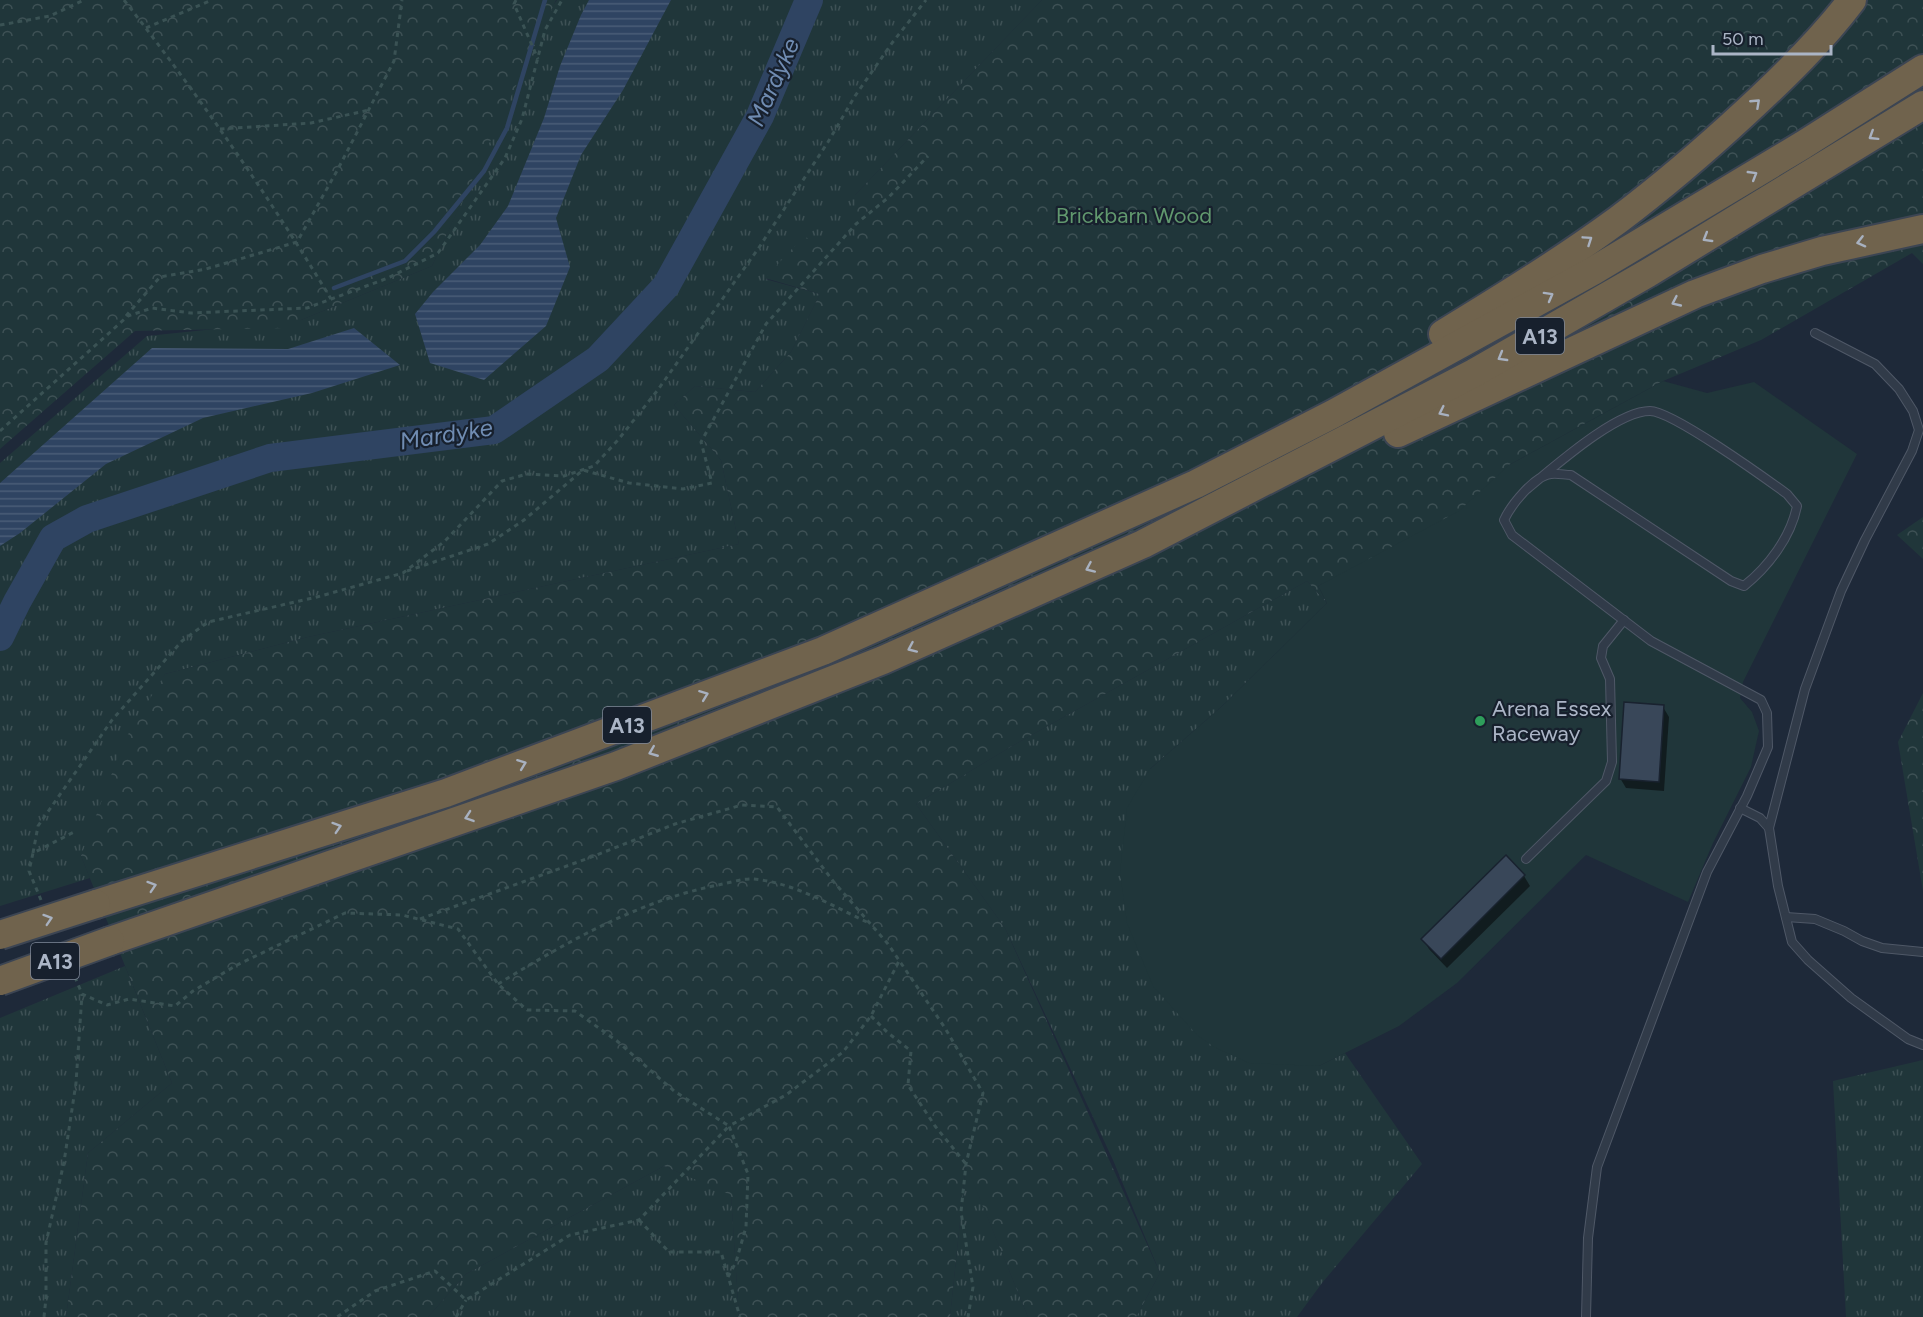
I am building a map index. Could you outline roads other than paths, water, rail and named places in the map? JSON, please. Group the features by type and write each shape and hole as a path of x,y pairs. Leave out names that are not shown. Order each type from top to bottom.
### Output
{"highway":[{"name":"A13","path":"1143,507 1200,463 1293,417 1441,335 1507,295 1616,221 1679,172 1770,90 1809,51 1852,0"},
{"name":"A13","path":"0,935 446,793 768,672 823,651 1196,484 1333,414 1593,271 1803,145 1923,69"},
{"name":"A13","path":"0,981 616,766 884,660 1143,544 1474,373 1648,273 1923,105"},
{"name":"A13","path":"1143,544 1227,514 1695,294 1762,269 1822,251 1923,229"}],"lane":[{"path":"1815,333 1875,364 1904,396 1913,411 1918,430 1912,451 1841,591 1805,689 1769,828 1778,886 1792,942 1808,960 1851,998 1908,1039 1923,1045"},
{"path":"1527,489 1550,474 1571,475 1731,581 1744,586 1760,573 1776,551 1794,521 1797,506 1787,494 1675,419 1651,411 1626,418 1594,435 1527,489 1512,504 1504,520 1512,535 1651,641 1761,700 1767,713 1768,747 1707,872 1597,1167 1588,1238 1586,1317"},
{"path":"1527,859 1606,781 1612,762 1610,679 1601,658 1603,646 1624,620"},
{"path":"1740,808 1760,818 1769,828"},
{"path":"1786,917 1815,919 1882,948 1923,952"}],"water":[{"path":"589,0 671,0 623,90 581,155 556,218 570,267 546,326 484,380 430,363 415,314 433,292 480,245 508,206 544,118 560,66"},
{"path":"354,328 400,365 312,393 203,418 106,464 20,533 0,546 0,483 152,348 288,349"}],"waterway":[{"path":"334,288 405,261 434,232 484,171 507,128 545,0"},
{"name":"Mardyke","path":"0,637 53,538 87,519 270,458 494,430 598,359 666,286 760,116 809,0"}],"place":[{"name":"Arena Essex Raceway","path":"1480,721"}],"park label":[{"name":"Brickbarn Wood","path":"1134,215"}]}
